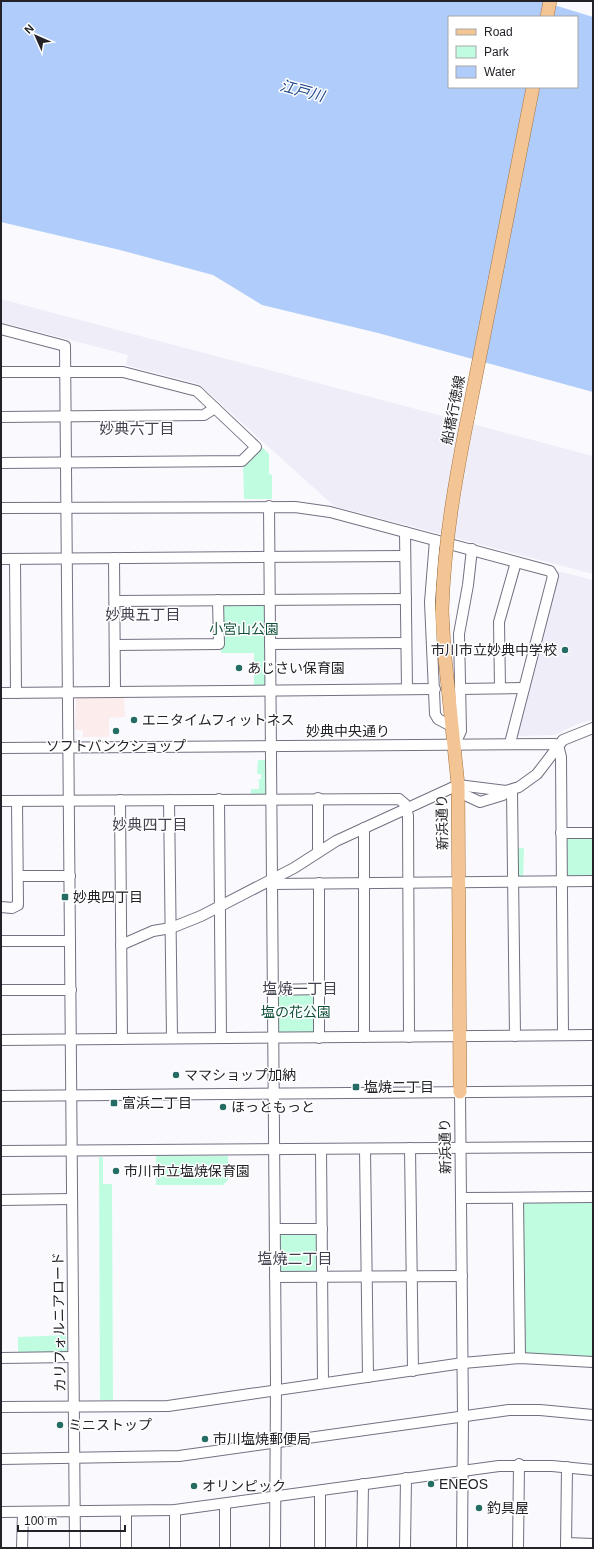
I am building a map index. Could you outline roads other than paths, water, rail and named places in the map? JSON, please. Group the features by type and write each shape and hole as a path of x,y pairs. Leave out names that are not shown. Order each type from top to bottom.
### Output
{"main road":[{"path":"547,16 550,1"},
{"name":"船橋行徳線","path":"455,744 444,648 442,611 445,548 454,483 533,88"},
{"name":"新浜通り","path":"455,744 462,790 459,882 460,1092"}],"street":[{"name":"カリフォルニアロード","path":"1,329 65,346 75,1548"},
{"path":"1,372 123,372 197,392 256,447 242,461 1,464"},
{"path":"1,417 204,415 215,408"},
{"path":"269,506 276,1390 275,1548"},
{"path":"1,508 296,507 330,512 550,571 553,576 510,744"},
{"path":"405,532 407,689"},
{"path":"435,540 430,602 436,717 453,727"},
{"path":"455,744 460,731 459,634 468,585 472,549"},
{"path":"1,559 405,556"},
{"path":"114,558 115,692"},
{"path":"15,559 16,693"},
{"path":"500,688 499,622 516,562"},
{"path":"115,601 406,599"},
{"path":"115,645 219,644 218,600"},
{"path":"270,644 406,643"},
{"path":"460,689 524,688"},
{"path":"1,693 435,689"},
{"path":"462,790 480,802 503,794 526,783 537,774 563,740 593,728"},
{"name":"妙典中央通り","path":"1,748 552,743 557,746"},
{"path":"557,746 561,757 563,1036"},
{"path":"121,945 154,931 171,928 201,916 220,905 272,882 336,841 406,808 462,790 509,791"},
{"path":"509,791 513,881 514,1036"},
{"path":"1,801 272,798 394,798 402,801 406,808 409,1037"},
{"path":"318,798 318,852"},
{"path":"219,799 221,1038"},
{"path":"120,800 122,1039"},
{"path":"169,800 172,1038"},
{"path":"1,907 12,908 18,904 17,801"},
{"path":"364,828 364,1037"},
{"path":"561,833 593,833"},
{"path":"18,876 70,876"},
{"path":"272,882 593,881"},
{"path":"319,883 320,1038"},
{"path":"1,941 70,940"},
{"path":"273,990 319,989"},
{"path":"1,990 71,990"},
{"path":"1,1040 593,1035"},
{"path":"1,1096 593,1091"},
{"name":"新浜通り","path":"460,1092 463,1363 462,1548"},
{"path":"1,1151 593,1147"},
{"path":"410,1148 412,1371"},
{"path":"321,1149 323,1383"},
{"path":"366,1149 368,1377"},
{"path":"462,1198 593,1197"},
{"path":"518,1198 520,1358"},
{"path":"1,1200 72,1199"},
{"path":"275,1229 322,1229"},
{"path":"275,1277 462,1276"},
{"path":"1,1358 73,1357"},
{"path":"1,1407 168,1406 463,1363 520,1358 593,1362"},
{"path":"1,1459 179,1456 276,1444 463,1416 524,1410 593,1415"},
{"path":"518,1548 519,1464"},
{"path":"1,1512 175,1510 463,1470 519,1464 593,1470"},
{"path":"567,1467 566,1546 593,1544"},
{"path":"405,1548 406,1478"},
{"path":"362,1548 363,1484"},
{"path":"320,1491 320,1548"},
{"path":"225,1504 225,1548"},
{"path":"175,1510 175,1548"},
{"path":"126,1511 126,1548"},
{"path":"22,1548 23,1512"}],"water":[{"name":"江戸川","path":"1,1 541,1 593,17 593,392 378,333 262,305 213,275 120,250 1,222"}],"place":[{"name":"市川市立妙典中学校","path":"565,650"},
{"name":"あじさい保育園","path":"239,668"},
{"name":"エニタイムフィットネス","path":"134,720"},
{"name":"ソフトバンクショップ","path":"116,731"},
{"name":"妙典四丁目","path":"65,897"},
{"name":"ママショップ加納","path":"176,1075"},
{"name":"塩焼二丁目","path":"356,1087"},
{"name":"富浜二丁目","path":"114,1103"},
{"name":"ほっともっと","path":"223,1107"},
{"name":"市川市立塩焼保育園","path":"116,1171"},
{"name":"ミニストップ","path":"60,1425"},
{"name":"市川塩焼郵便局","path":"205,1439"},
{"name":"ENEOS","path":"431,1484"},
{"name":"オリンピック","path":"194,1486"},
{"name":"釣具屋","path":"479,1508"}],"district":[{"name":"妙典六丁目","path":"137,429"},
{"name":"妙典五丁目","path":"143,615"},
{"name":"妙典四丁目","path":"150,825"},
{"name":"塩焼一丁目","path":"300,989"},
{"name":"塩焼二丁目","path":"295,1259"}],"park label":[{"name":"小宮山公園","path":"244,629"},
{"name":"塩の花公園","path":"296,1012"}]}
